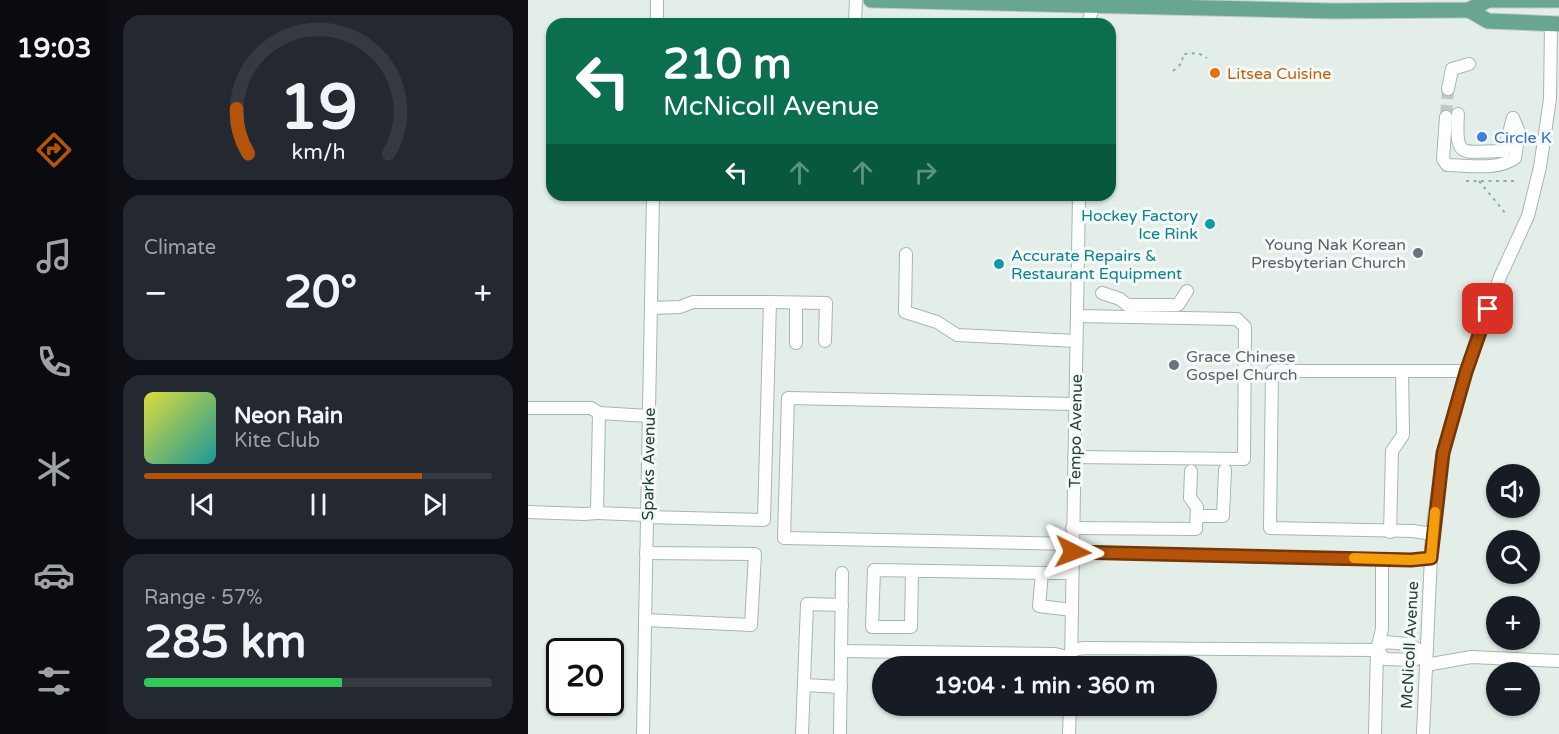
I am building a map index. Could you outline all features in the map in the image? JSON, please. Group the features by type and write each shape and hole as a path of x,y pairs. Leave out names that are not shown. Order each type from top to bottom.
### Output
{"main road":[{"path":"872,0 1094,2 1333,11 1469,10 1488,0 1559,0"},
{"name":"McNicoll Avenue","path":"1552,0 1555,24"},
{"path":"1469,10 1488,21 1555,24"}],"street":[{"path":"657,0 657,18"},
{"path":"855,18 856,0"},
{"path":"1090,18 1094,2"},
{"name":"McNicoll Avenue","path":"1422,734 1432,534 1443,453 1466,372 1500,277 1528,216 1540,167 1550,99 1555,24"},
{"path":"1448,89 1452,69 1469,64"},
{"path":"1452,116 1456,141 1460,148 1466,151 1504,151 1513,118 1519,132 1515,158 1497,166 1447,165 1443,159 1452,116"},
{"name":"Sparks Avenue","path":"643,734 647,516 637,415 651,308 653,201"},
{"name":"Tempo Avenue","path":"1071,656 1079,201"},
{"path":"906,254 906,312 937,322 957,334 1076,341"},
{"path":"1102,293 1120,299 1127,305 1178,305 1187,291"},
{"path":"651,308 680,307 693,302 826,303 825,341"},
{"path":"528,512 764,520 770,302"},
{"path":"796,303 796,343"},
{"path":"1074,457 1244,459 1245,327 1237,319 1077,316"},
{"path":"1432,534 1413,531 1270,528 1272,371 1466,372"},
{"path":"1390,532 1392,451 1403,435 1402,371"},
{"path":"1075,404 788,398 784,538 1382,559 1431,558"},
{"path":"528,408 591,408 599,412 637,415"},
{"path":"597,513 599,412"},
{"path":"1197,516 1223,516 1225,470"},
{"path":"1072,528 1196,529 1197,507 1190,498 1191,471"},
{"path":"645,620 750,625 755,554 646,553"},
{"path":"1375,734 1377,651 1382,629 1382,559"},
{"path":"912,571 911,627 872,627 874,570 1072,573"},
{"path":"840,734 842,573"},
{"path":"1042,573 1039,606 1072,610"},
{"path":"802,734 807,604 842,605"},
{"path":"1074,656 1084,648 1377,651 1384,659 1426,660 1471,657 1559,661"},
{"path":"841,651 1055,654 1063,656"},
{"path":"804,685 841,687"},
{"path":"1069,734 1070,716"}],"path":[{"path":"1173,71 1182,63 1183,54 1198,53 1207,58"},
{"path":"1466,181 1516,182"},
{"path":"1479,181 1506,214"}],"tunnel":[{"path":"1446,117 1448,89"}],"slow traffic":[{"path":"1354,558 1411,560 1431,558 1435,512"}],"place":[{"name":"Litsea Cuisine","path":"1215,73"},
{"name":"Circle K","path":"1482,137"},
{"name":"Hockey Factory Ice Rink","path":"1210,224"},
{"name":"Young Nak Korean Presbyterian Church","path":"1418,253"},
{"name":"Accurate Repairs & Restaurant Equipment","path":"999,264"},
{"name":"Grace Chinese Gospel Church","path":"1174,365"}],"route":[{"path":"1073,552 1411,560 1431,558 1443,453 1466,372 1488,309"}]}
